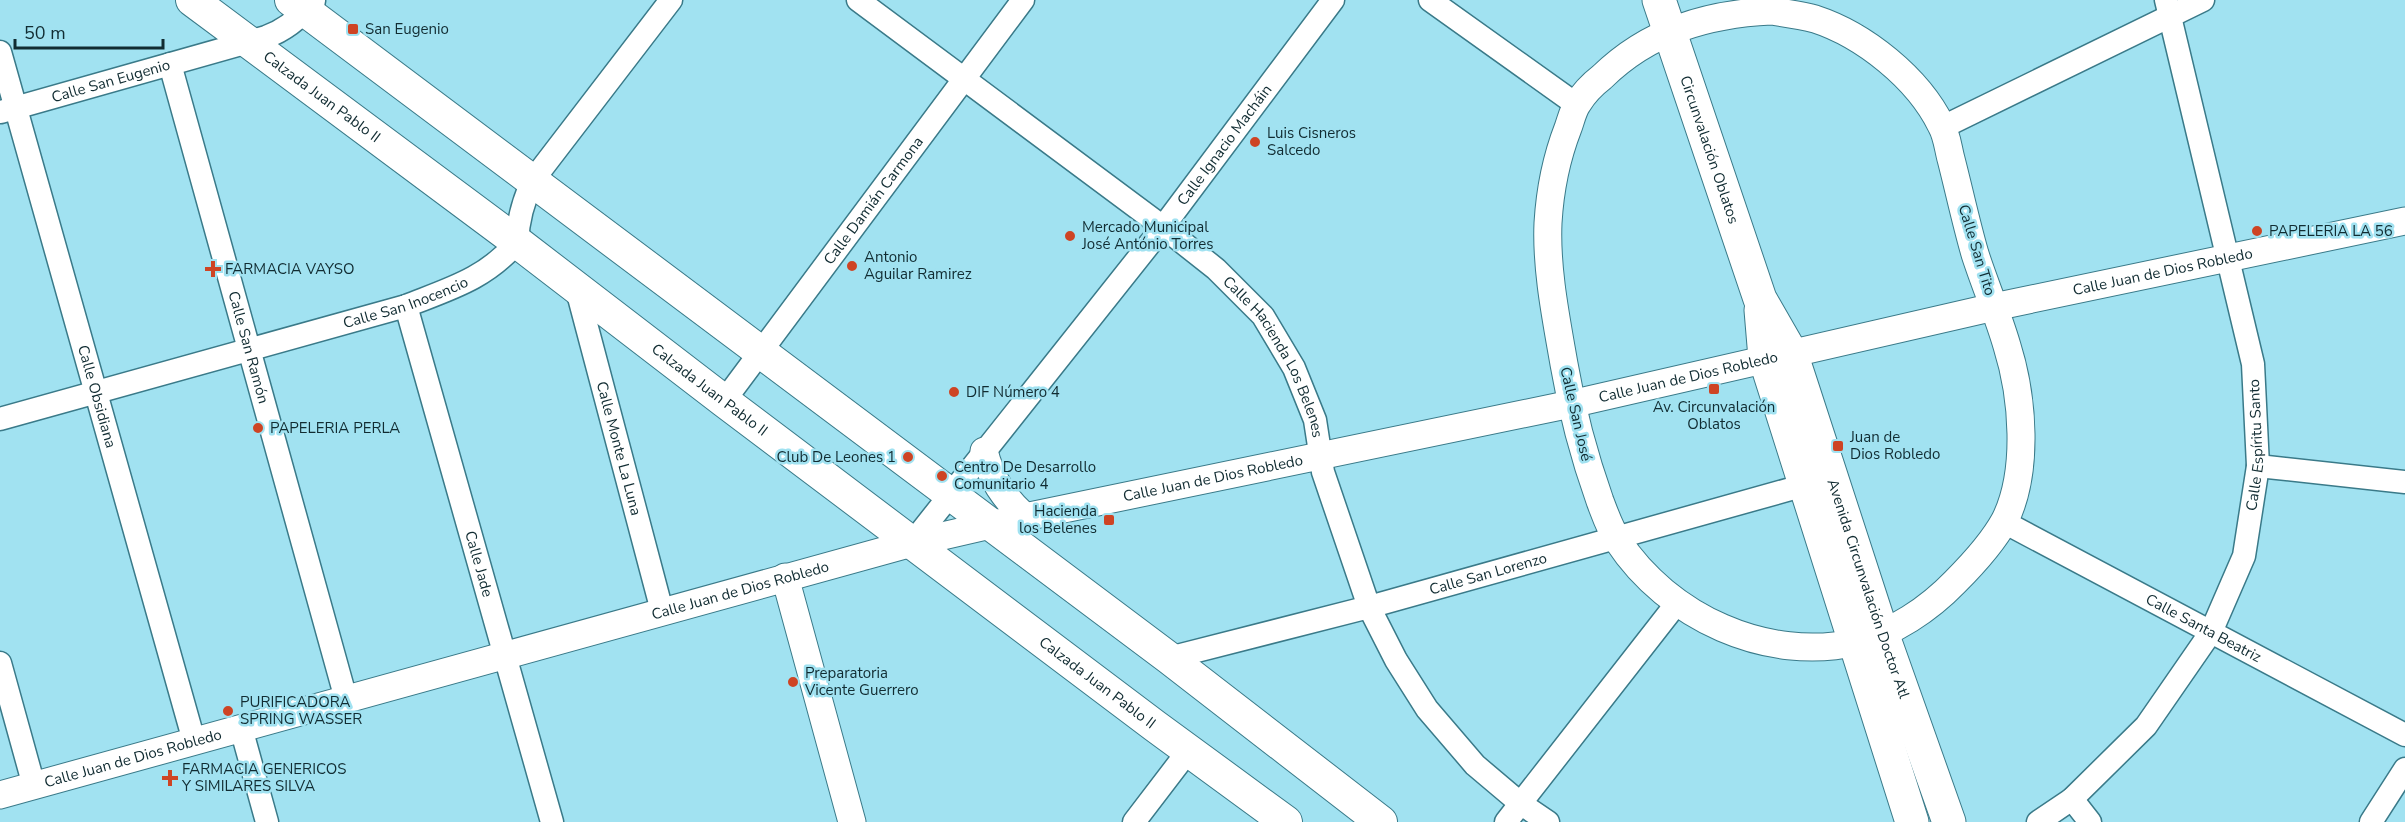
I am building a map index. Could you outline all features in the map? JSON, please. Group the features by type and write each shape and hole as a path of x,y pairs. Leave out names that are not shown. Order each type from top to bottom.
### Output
{"main road":[{"name":"Calzada Juan Pablo II","path":"192,0 576,286 912,543 1286,822"},
{"name":"Circunvalación Oblatos","path":"1659,0 1778,356"},
{"path":"304,4 533,180 1169,658 1381,822"},
{"name":"Avenida Circunvalación Doctor Atl","path":"1778,356 1805,485 1949,822"},
{"name":"Avenida Circunvalación Doctor Atl","path":"1778,356 1869,638 1912,822"}],"street":[{"path":"517,242 518,221 523,200 533,180 671,0"},
{"name":"Calle Hacienda Los Belenes","path":"858,0 1163,227 1216,269 1263,316 1294,368 1315,420 1323,472 1369,607 1396,660 1427,709 1475,765 1520,803 1548,822"},
{"name":"Calle Damián Carmona","path":"724,401 1023,0"},
{"name":"Calle Ignacio Macháin","path":"912,543 1163,227 1333,0"},
{"path":"1430,0 1577,105"},
{"path":"1943,127 2168,8 2204,0"},
{"name":"Calle San Eugenio","path":"8,111 279,32 294,22 304,4"},
{"name":"Calle Espíritu Santo","path":"2038,822 2072,799 2146,726 2211,632 2244,556 2258,466 2253,364 2168,8"},
{"name":"Calle San Tito","path":"1670,30 1707,18 1739,12 1814,9 1874,50 1899,71 1924,99 1943,127 1975,255 2009,350 2018,395 2022,436 2013,496 2004,522 1981,553 1953,585 1915,615 1869,638"},
{"name":"Calle San José","path":"1670,30 1638,47 1616,63 1577,105 1558,155 1551,189 1548,228 1556,318 1571,404 1590,472 1616,539 1648,577 1677,603 1706,620 1767,643 1804,647 1869,638"},
{"name":"Calle Obsidiana","path":"0,52 8,111 95,393 194,741"},
{"name":"Calle San Ramón","path":"170,64 346,699"},
{"name":"Calle Juan de Dios Robledo","path":"0,795 785,576 912,543 1025,517 1571,404 1994,307 2405,222"},
{"name":"Calle San Inocencio","path":"0,419 406,306 468,282 489,270 517,242"},
{"name":"Calle Monte La Luna","path":"576,286 662,611"},
{"name":"Calle Jade","path":"406,306 552,822"},
{"path":"984,451 998,488 1025,517"},
{"path":"2258,466 2405,482"},
{"name":"Calle San Lorenzo","path":"1169,658 1369,607 1805,485"},
{"name":"Calle Santa Beatriz","path":"2004,522 2405,735"},
{"path":"785,576 852,822"},
{"path":"1506,822 1677,603"},
{"path":"0,663 34,786"},
{"path":"241,728 267,822"},
{"path":"1134,822 1189,750"},
{"path":"2371,822 2405,769"},
{"path":"2072,799 2090,822"}],"place":[{"name":"San Eugenio","path":"353,29"},
{"name":"Luis Cisneros Salcedo","path":"1255,142"},
{"name":"PAPELERIA LA 56","path":"2257,231"},
{"name":"Mercado Municipal José António Torres","path":"1070,236"},
{"name":"Antonio Aguilar Ramirez","path":"852,266"},
{"name":"FARMACIA VAYSO","path":"213,269"},
{"name":"Av. Circunvalación Oblatos","path":"1714,389"},
{"name":"DIF Número 4","path":"954,392"},
{"name":"PAPELERIA PERLA","path":"258,428"},
{"name":"Juan de Dios Robledo","path":"1838,446"},
{"name":"Club De Leones 1","path":"908,457"},
{"name":"Centro De Desarrollo Comunitario 4","path":"942,476"},
{"name":"Hacienda los Belenes","path":"1109,520"},
{"name":"Preparatoria Vicente Guerrero","path":"793,682"},
{"name":"PURIFICADORA SPRING WASSER","path":"228,711"},
{"name":"FARMACIA GENERICOS Y SIMILARES SILVA","path":"170,778"}]}
